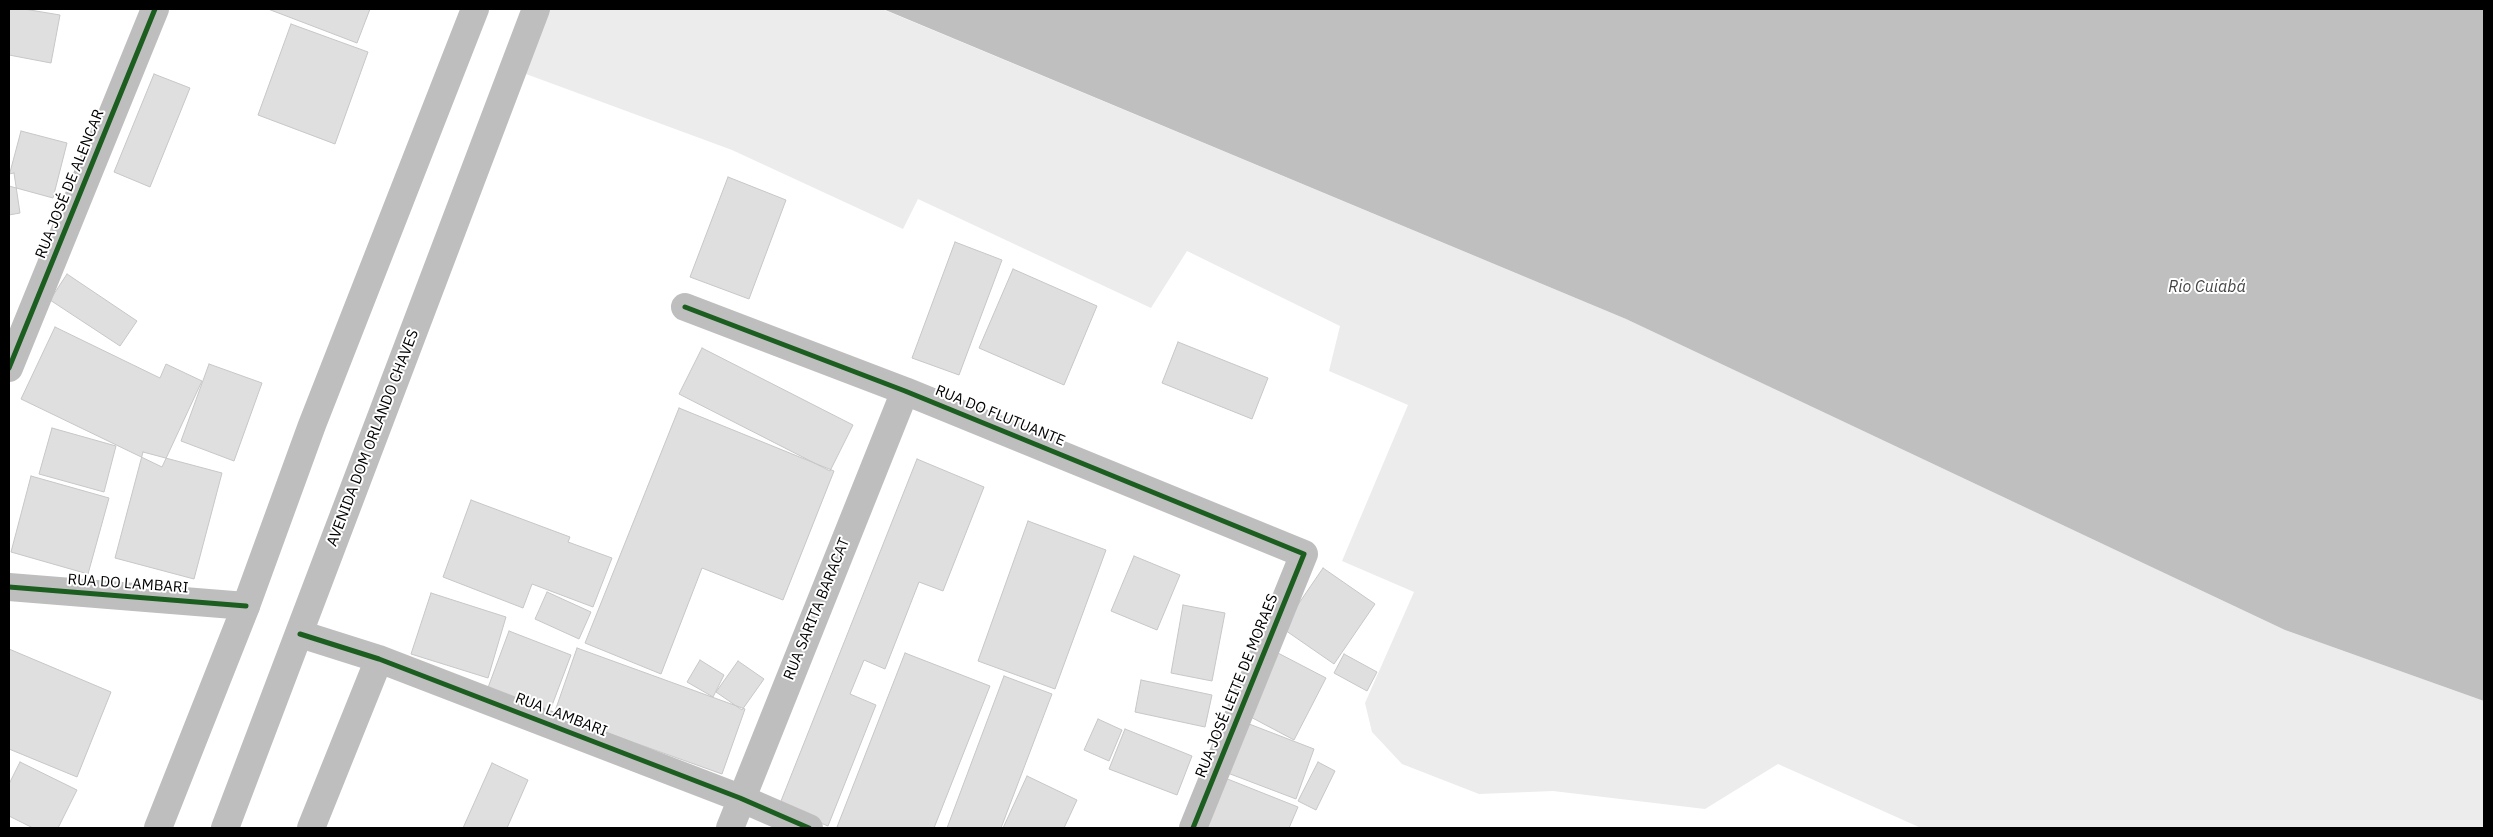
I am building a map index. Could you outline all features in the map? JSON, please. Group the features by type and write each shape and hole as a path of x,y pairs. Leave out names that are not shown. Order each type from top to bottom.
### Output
{"street":[{"name":"RUA JOSÉ DE ALENCAR","path":"9,368 152,9"},
{"path":"158,828 246,606 312,426 475,9"},
{"name":"AVENIDA DOM ORLANDO CHAVES","path":"225,828 536,9"},
{"name":"RUA DO FLUTUANTE","path":"685,307 905,391 1304,554"},
{"name":"RUA SARITA BARACAT","path":"730,828 740,798 905,391"},
{"name":"RUA JOSÉ LEITE DE MORAES","path":"1193,828 1304,554"},
{"name":"RUA DO LAMBARI","path":"9,587 246,606"},
{"name":"RUA LAMBARI","path":"300,634 379,659 740,798 809,828"},
{"path":"311,828 379,659"}],"shaded area":[{"path":"539,9 882,9 1626,319 2285,630 2484,701 2484,828 1921,828 1778,764 1705,809 1553,791 1479,794 1402,764 1372,732 1365,703 1414,592 1342,561 1408,405 1329,371 1340,326 1187,251 1151,308 918,199 903,229 732,150 526,74"}],"water":[{"name":"Rio Cuiabá","path":"883,9 2484,9 2484,701 2285,630 1626,319"}],"building":[{"path":"9,9 24,9 60,15 51,63 9,55"},
{"path":"268,9 370,9 357,43"},
{"path":"291,24 368,52 335,144 258,115"},
{"path":"154,74 190,88 150,187 114,172"},
{"path":"21,131 67,143 53,198 9,186 9,176"},
{"path":"14,173 20,213 9,215 9,174"},
{"path":"728,177 786,200 749,299 690,277"},
{"path":"955,242 1002,260 959,375 912,358"},
{"path":"1013,269 1097,306 1064,385 979,348"},
{"path":"67,274 137,321 120,346 50,300"},
{"path":"55,327 160,378 166,364 202,381 162,467 21,399"},
{"path":"1178,342 1268,378 1252,419 1162,383"},
{"path":"702,348 853,425 830,471 679,394"},
{"path":"209,364 262,383 234,461 181,441"},
{"path":"679,408 834,471 783,600 702,568 661,674 585,643"},
{"path":"52,428 116,446 104,492 39,474"},
{"path":"143,452 222,473 194,579 115,558"},
{"path":"917,459 984,487 943,591 919,582 885,669 864,660 850,694 876,705 828,826 779,806"},
{"path":"31,476 109,498 88,574 11,552"},
{"path":"471,500 570,537 568,542 612,558 593,607 532,584 523,608 443,577"},
{"path":"1028,521 1106,550 1055,689 978,661"},
{"path":"1134,556 1180,575 1157,630 1111,611"},
{"path":"1323,568 1375,604 1334,664 1282,628"},
{"path":"547,592 591,612 579,639 535,619"},
{"path":"431,593 506,617 488,678 411,654"},
{"path":"1183,605 1225,613 1212,681 1171,673"},
{"path":"509,631 571,655 548,716 486,693"},
{"path":"577,648 745,709 722,774 554,714"},
{"path":"9,649 111,692 77,777 9,749"},
{"path":"1276,652 1326,678 1294,740 1245,714"},
{"path":"905,653 990,686 934,828 837,827"},
{"path":"1344,654 1377,672 1367,691 1334,673"},
{"path":"700,660 724,675 713,697 687,682"},
{"path":"738,661 764,679 742,710 716,692"},
{"path":"1004,676 1052,694 1001,828 947,828"},
{"path":"1141,680 1212,695 1205,727 1135,712"},
{"path":"1098,719 1122,730 1109,761 1084,750"},
{"path":"1244,722 1314,749 1296,799 1225,772"},
{"path":"1125,729 1192,756 1177,795 1109,769"},
{"path":"20,762 77,790 58,828 33,828 9,816 9,784"},
{"path":"1318,762 1335,771 1316,810 1298,801"},
{"path":"492,763 528,780 507,828 463,828"},
{"path":"1027,776 1077,800 1064,828 1003,828"},
{"path":"1225,778 1298,807 1289,828 1205,828"}],"cycle path":[{"path":"9,368 155,9"},
{"path":"685,307 905,391 1304,554 1193,828"},
{"path":"9,587 246,606"},
{"path":"300,634 379,659 740,798 809,828"}]}
